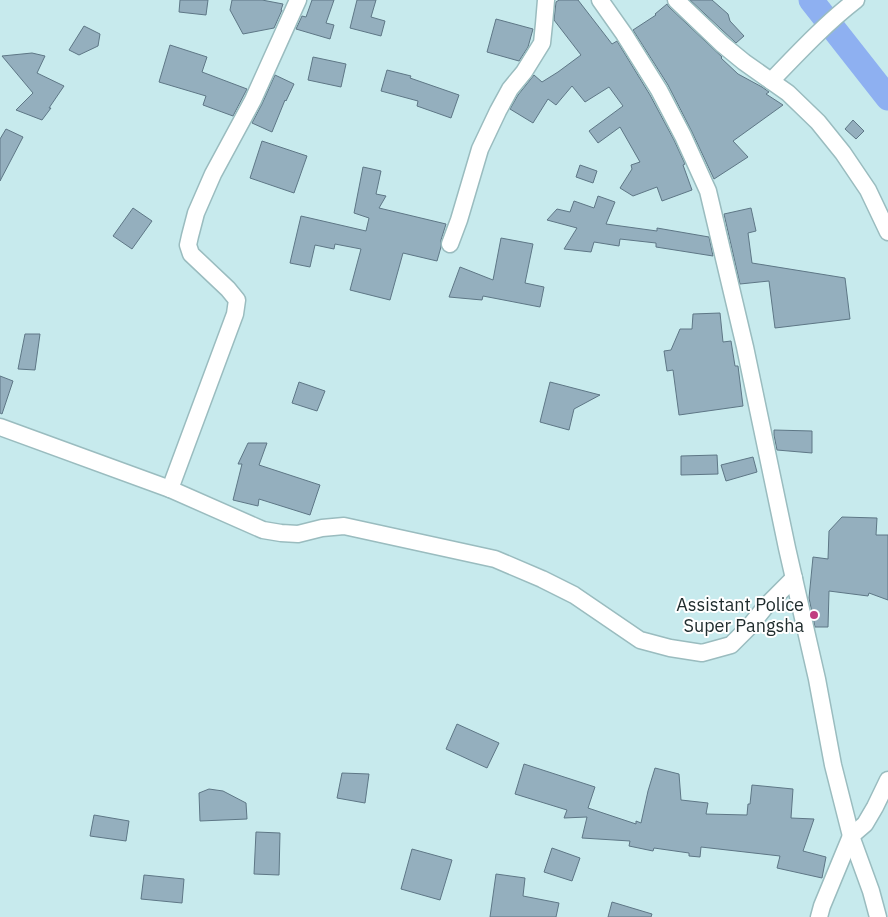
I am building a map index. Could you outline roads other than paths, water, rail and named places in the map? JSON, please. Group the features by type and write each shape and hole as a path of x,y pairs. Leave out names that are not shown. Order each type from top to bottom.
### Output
{"street":[{"path":"170,489 235,314 237,300 191,254 188,245 196,213 213,174 253,100 298,0"},
{"path":"450,244 480,149 510,89 524,72 542,43 546,0"},
{"path":"676,0 722,44 788,93 818,122 843,153 868,190 888,232"},
{"path":"606,2 683,136 708,191 745,347 794,578 818,679 833,765 851,836 871,891 878,917"},
{"path":"771,81 850,4"},
{"path":"0,427 170,489 264,530 298,534 322,528 344,526 495,558 542,578 574,595 640,640 670,648 702,653 731,645 794,578"},
{"path":"819,917 851,836 865,824 888,780"}],"waterway":[{"path":"811,0 888,98"}],"place":[{"name":"Assistant Police Super Pangsha","path":"814,615"}]}
